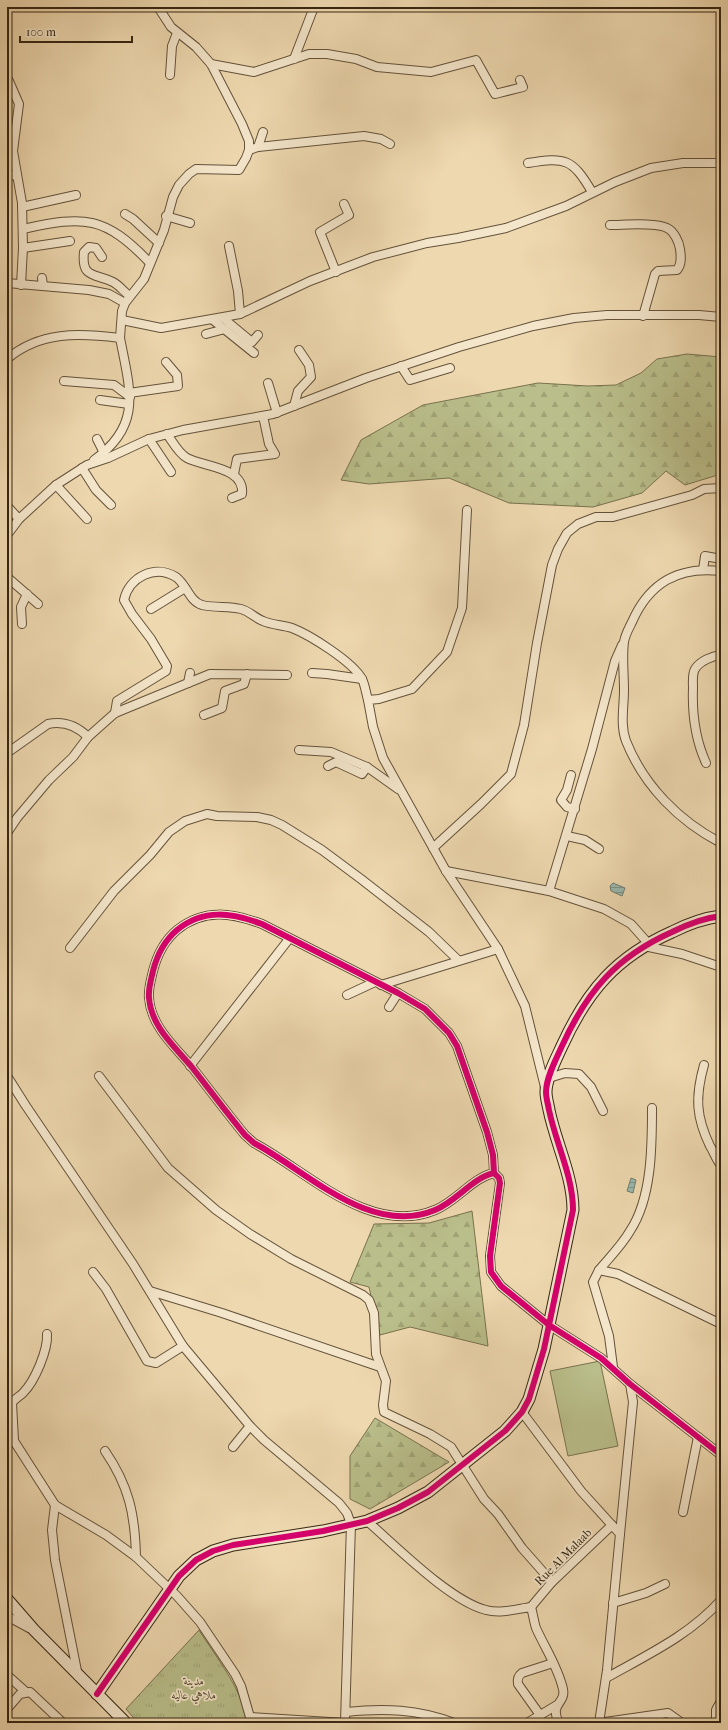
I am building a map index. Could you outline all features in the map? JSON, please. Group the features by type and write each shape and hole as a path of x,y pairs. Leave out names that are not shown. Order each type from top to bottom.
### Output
{"street":[{"path":"7,535 19,519 56,485 104,453 122,432 129,398 120,338 122,311 128,300 144,279 159,243 166,216 176,191 189,174 196,169 205,168 239,170 249,150 249,141 242,124 212,64 196,47 178,33 158,7"},
{"path":"294,59 314,7"},
{"path":"170,75 172,46 178,33"},
{"path":"212,64 254,72 309,54 327,54 356,58 377,67 431,72 476,60 495,94 523,87 520,80"},
{"path":"9,81 19,104 10,154 16,175 22,207 23,248 21,285"},
{"path":"258,147 263,132"},
{"path":"249,150 258,147 364,136 381,139 390,144"},
{"path":"528,164 556,159 567,162 585,179 592,192"},
{"path":"122,320 161,328 240,314 287,292 373,257 413,246 506,228 566,206 592,192 651,168 683,163 721,163"},
{"path":"7,176 16,175"},
{"path":"22,207 76,195"},
{"path":"336,272 320,232 349,215 344,204"},
{"path":"125,214 133,219 159,243"},
{"path":"166,216 190,223"},
{"path":"23,229 68,221 93,222 104,226 123,238 150,263"},
{"path":"610,225 648,225 667,228 675,236 680,245 681,257 679,267 677,270 658,271 655,274 643,316"},
{"path":"23,248 70,241"},
{"path":"229,246 238,290 240,314"},
{"path":"102,257 96,248 89,247 84,252 84,267 88,273 114,282 128,300"},
{"path":"7,283 21,285 42,282 109,294 128,300"},
{"path":"84,467 108,458 149,439 183,430 277,412 366,378 494,336 567,319 606,315 700,315 721,317"},
{"path":"223,318 252,342 258,335"},
{"path":"213,320 254,353"},
{"path":"206,334 225,330"},
{"path":"7,359 19,349 32,342 68,335 94,335 120,338"},
{"path":"294,406 298,391 311,377 309,365 299,350"},
{"path":"100,400 129,398 178,386 177,375 171,366 166,362"},
{"path":"401,366 410,380 450,368"},
{"path":"64,381 114,385 129,398"},
{"path":"268,383 277,412"},
{"path":"232,498 242,494 242,488 234,474 237,459 275,454 269,444 262,416"},
{"path":"167,434 185,458 234,474"},
{"path":"97,439 104,453"},
{"path":"149,439 171,472"},
{"path":"84,467 96,490 111,505"},
{"path":"56,485 87,520"},
{"path":"433,848 511,774 524,725 537,643 552,565 558,549 567,533 578,524 596,518 613,517 692,495 704,489 721,488"},
{"path":"7,506 19,519"},
{"path":"368,700 379,699 412,689 448,652 462,608 467,510"},
{"path":"703,570 705,556 721,559"},
{"path":"549,891 575,809 615,661 637,611 649,593 659,583 675,576 703,570 721,571"},
{"path":"97,1694 169,1588 188,1566 196,1560 213,1551 233,1545 323,1531 367,1521 398,1508 428,1492 505,1431 522,1412 529,1399 549,1325 573,1210 572,1188 553,1127 529,1018 498,949 446,871 379,748 362,679 329,648 312,637 291,628 262,620 241,609 199,604 195,602 176,577 157,572 140,576 129,587 124,600 126,605 151,639 167,666 166,671 117,701 115,712"},
{"path":"7,577 38,604"},
{"path":"151,609 185,588"},
{"path":"22,624 21,607 27,594"},
{"path":"624,641 622,726 626,740 644,776 658,795 688,822 704,834 721,843"},
{"path":"706,763 701,751 694,721 693,676 694,670 701,663 710,658 721,655"},
{"path":"188,683 190,673"},
{"path":"312,673 362,679"},
{"path":"7,833 17,818 49,780 73,757 88,737 115,712 210,674 287,675"},
{"path":"204,715 222,708 225,691 244,684 247,674"},
{"path":"7,753 48,724 62,723 75,727 88,737"},
{"path":"299,750 331,752 367,766 402,792"},
{"path":"328,766 336,762 362,774 367,766"},
{"path":"571,775 567,790 561,800 567,807 575,809"},
{"path":"70,948 114,891 150,855 169,832 185,821 206,814 217,816 257,817 272,820 282,825 322,850 361,879 429,932 458,960"},
{"path":"567,836 585,840 599,849"},
{"path":"446,871 549,891 604,909 631,924 645,944 721,967"},
{"path":"494,1173 482,1175 450,1202 424,1213 407,1216 392,1216 350,1203 254,1143 245,1135 162,1032 155,1018 149,998 155,961 164,944 188,921 213,914 244,917 262,924 398,993 425,1009 449,1033 457,1046 487,1132 493,1155 494,1173 499,1178 501,1189 490,1256 491,1272 501,1286 549,1325 613,1367 630,1384 721,1455"},
{"path":"546,1092 549,1078 576,1016 591,994 622,961 645,944 691,923 710,917 721,916"},
{"path":"190,1066 289,939"},
{"path":"347,995 378,984 498,949"},
{"path":"389,1007 398,993"},
{"path":"704,1066 698,1087 702,1129 721,1165"},
{"path":"549,1078 565,1073 579,1074 591,1087 603,1111"},
{"path":"7,1076 150,1291 183,1346 250,1426 264,1440 339,1502 347,1513 351,1524 346,1723 250,1720 241,1686 220,1649 200,1622 169,1588 136,1556 106,1535 55,1505 7,1430"},
{"path":"99,1076 168,1168 216,1210 250,1234 291,1259 363,1295 369,1300 374,1313 376,1354 386,1380 383,1405 384,1412 443,1441 451,1447 461,1465 484,1499 498,1514 522,1548 552,1582"},
{"path":"613,1367 609,1336 593,1282 600,1270 630,1231 640,1212 652,1151 652,1108"},
{"path":"600,1270 618,1274 721,1324"},
{"path":"93,1272 106,1289 147,1362 156,1363 183,1346"},
{"path":"150,1291 222,1313 380,1367"},
{"path":"14,1443 12,1404 27,1387 40,1364 46,1347 47,1334"},
{"path":"630,1384 633,1402 606,1678 598,1723 668,1713 672,1714 682,1723"},
{"path":"522,1412 581,1491 620,1534"},
{"path":"233,1447 250,1426"},
{"path":"683,1512 698,1437"},
{"path":"105,1451 123,1481 128,1493 136,1534 136,1556"},
{"path":"55,1505 52,1530 55,1560 78,1676"},
{"path":"367,1521 424,1570 469,1605 487,1610 498,1611 531,1607 536,1627 553,1663 563,1690 563,1698 557,1705 527,1723"},
{"name":"Rue Al Malaab","path":"531,1607 552,1582 612,1525"},
{"path":"613,1603 646,1593 665,1584"},
{"path":"7,1599 78,1676 126,1723"},
{"path":"606,1678 688,1631 710,1612 721,1600"},
{"path":"7,1616 34,1630"},
{"path":"540,1715 518,1684 517,1680 522,1673 553,1663"},
{"path":"7,1674 26,1692 35,1696 63,1723"},
{"path":"7,1709 20,1694 26,1692"},
{"path":"716,1723 716,1710 721,1701"},
{"path":"557,1705 555,1711 559,1723"},
{"path":"346,1712 397,1709 420,1712 454,1723"}],"green space":[{"path":"687,354 721,357 721,474 685,485 666,471 642,493 593,507 509,503 449,478 369,484 341,480 361,440 423,405 538,383 588,386 616,385 641,373 657,359"},
{"path":"472,1211 488,1346 410,1327 380,1335 369,1287 350,1282 374,1224 429,1223"},
{"path":"600,1361 618,1446 568,1456 550,1371"},
{"path":"375,1418 449,1462 370,1509 350,1499 350,1456"},
{"name":"مدينة ملاهي عاليه","path":"199,1630 235,1687 244,1711 246,1723 138,1723 126,1709"}],"water":[{"path":"613,883 625,888 622,896 611,891 610,886"},
{"path":"631,1178 636,1180 633,1193 627,1191"}],"cycle path":[{"path":"494,1173 471,1185 443,1206 435,1210 411,1216 387,1215 363,1208 340,1197 317,1184 254,1143 245,1135 191,1066 164,1035 154,1018 149,998 149,988 157,959 172,934 187,923 197,918 208,916 229,915 251,920 262,924 398,993 425,1009 449,1033 457,1046 487,1132 493,1155 494,1173 499,1178 500,1183 490,1256 491,1272 501,1286 549,1325 601,1358 630,1384 721,1455"},
{"path":"97,1694 179,1576 196,1560 213,1551 233,1545 323,1531 367,1521 398,1508 428,1492 505,1431 522,1412 529,1399 544,1349 573,1210 567,1172 552,1123 546,1096 546,1087 552,1069 582,1008 605,978 619,965 652,942 678,929 702,920 721,916"}]}
